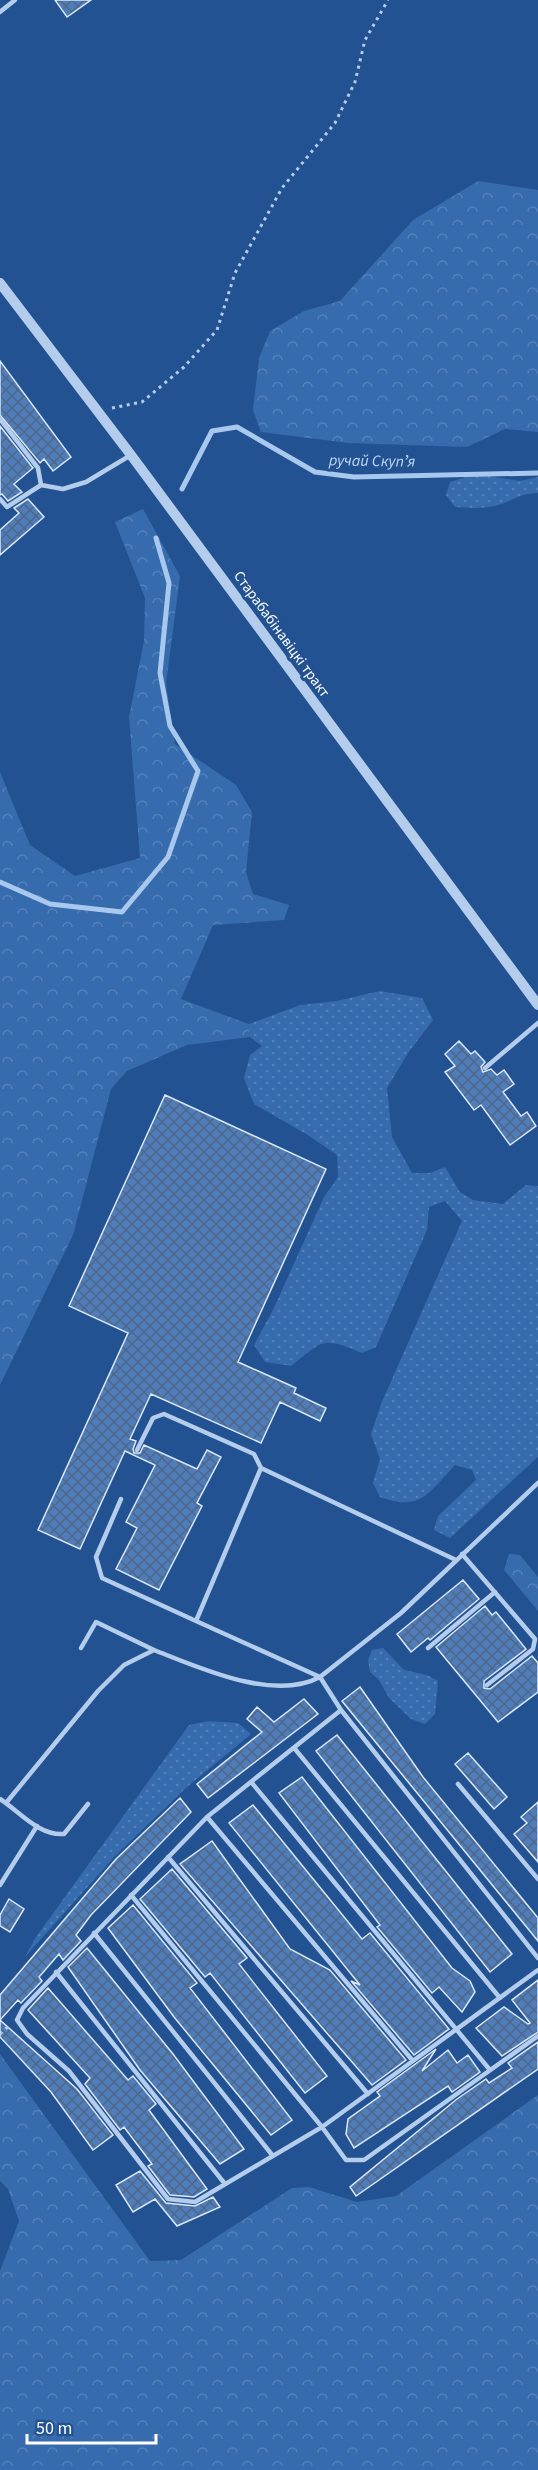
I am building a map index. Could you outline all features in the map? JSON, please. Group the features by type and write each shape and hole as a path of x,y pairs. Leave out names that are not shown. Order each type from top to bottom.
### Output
{"street":[{"name":"Старабабінавіцкі тракт","path":"0,283 131,455 538,1005"}],"lane":[{"path":"0,12 15,0"},
{"path":"0,419 38,468 41,485"},
{"path":"0,513 41,485 63,489 86,482 131,455"},
{"path":"0,499 7,507"},
{"path":"485,1068 538,1023"},
{"path":"137,1450 153,1418 164,1414 254,1454 261,1468 456,1560"},
{"path":"196,1622 261,1468"},
{"path":"81,1648 96,1622 154,1650 203,1669 267,1686 307,1684 320,1677 401,1612 538,1483"},
{"path":"121,1499 96,1557 102,1578 320,1677 342,1710 538,1958"},
{"path":"462,1554 535,1639 533,1649 487,1686"},
{"path":"428,1648 495,1592"},
{"path":"6,1803 98,1691 124,1665 154,1650"},
{"path":"342,1710 207,1817 130,1894 23,2008 17,2020 27,2034 69,2072 168,2199 195,2202 322,2127 538,1970"},
{"path":"295,1749 500,1998"},
{"path":"252,1783 490,2070"},
{"path":"458,1784 538,1879"},
{"path":"0,1799 37,1827 53,1834 64,1834 88,1804"},
{"path":"207,1817 413,2061"},
{"path":"0,1885 37,1827"},
{"path":"168,1857 368,2094"},
{"path":"130,1894 322,2127 346,2160 364,2160 538,2036"},
{"path":"94,1933 273,2156"},
{"path":"56,1972 225,2184"}],"path":[{"path":"98,411 142,402 184,367 217,330 236,273 282,188 335,123 355,82 365,40 388,0"}],"green space":[{"path":"478,181 538,190 538,432 505,429 467,447 348,443 261,432 253,410 259,358 270,331 304,311 340,301 413,220"},
{"path":"476,474 520,481 538,477 538,493 521,496 493,506 455,507 446,495 450,482"},
{"path":"143,509 180,576 166,684 175,744 236,785 252,812 246,872 253,894 289,905 284,920 213,925 181,999 249,1024 250,1037 187,1045 127,1071 111,1089 73,1235 0,1385 0,772 30,845 75,876 140,858 129,717 144,641 145,598 115,522"},
{"path":"380,991 422,998 433,1020 408,1053 387,1088 392,1137 412,1173 430,1173 445,1167 460,1192 473,1200 503,1204 526,1185 538,1186 538,1457 450,1538 434,1530 438,1516 476,1480 472,1470 455,1465 430,1491 414,1501 394,1501 380,1497 373,1483 380,1459 371,1434 381,1404 462,1221 445,1201 429,1207 427,1230 376,1347 362,1353 338,1344 324,1343 291,1366 265,1362 254,1345 273,1310 324,1197 338,1177 337,1155 308,1135 254,1104 244,1078 250,1055 262,1046 250,1037 249,1024 300,1005 337,1001"},
{"path":"509,1554 520,1555 538,1577 538,1611 504,1570"},
{"path":"383,1648 404,1670 427,1675 438,1681 435,1714 425,1724 411,1719 389,1698 379,1680 370,1672 368,1660 372,1650"},
{"path":"209,1721 238,1723 251,1734 187,1787 116,1855 24,1958 36,1937 189,1725"},
{"path":"0,2054 150,2261 181,2260 292,2188 309,2187 357,2202 396,2196 538,2095 538,2470 0,2470 0,2271 19,2221 8,2189 0,2181"}],"building":[{"path":"55,0 91,0 67,17"},
{"path":"0,361 71,457 53,471 44,459 40,463 0,415"},
{"path":"0,426 33,468 14,484 22,492 8,501 2,494 0,495"},
{"path":"28,499 44,517 0,555 0,530 19,513 14,508"},
{"path":"459,1041 471,1054 475,1051 485,1062 481,1067 483,1072 491,1069 497,1075 504,1070 514,1084 503,1092 521,1116 527,1112 536,1126 510,1145 481,1105 474,1110 445,1072 455,1066 445,1054"},
{"path":"165,1095 326,1169 238,1362 296,1388 294,1393 326,1408 320,1421 280,1402 261,1443 151,1394 130,1439 136,1441 134,1453 140,1453 144,1445 197,1469 207,1450 221,1457 197,1503 202,1506 159,1590 116,1569 137,1528 126,1522 155,1465 125,1451 80,1549 38,1530 128,1333 69,1306"},
{"path":"463,1580 479,1599 430,1640 428,1638 411,1652 397,1634"},
{"path":"485,1606 492,1615 496,1612 526,1649 484,1681 484,1688 490,1689 532,1656 538,1663 538,1692 498,1722 436,1647"},
{"path":"360,1687 423,1777 538,1918 538,1941 342,1701"},
{"path":"304,1699 318,1714 208,1798 197,1784 262,1732 247,1719 257,1707 274,1722"},
{"path":"337,1735 512,1954 490,1972 316,1751"},
{"path":"468,1753 507,1797 494,1809 455,1764"},
{"path":"302,1777 452,1968 470,1981 475,1992 462,2012 439,1987 432,1993 377,1927 380,1925 279,1793"},
{"path":"180,1798 191,1812 91,1915 76,1935 81,1941 63,1960 59,1954 39,1977 42,1981 21,2003 18,2000 0,2020 0,1995 116,1859"},
{"path":"538,1802 538,1862 514,1834 527,1823 521,1817"},
{"path":"253,1805 362,1939 370,1933 449,2029 414,2055 351,1981 360,1985 229,1823"},
{"path":"212,1841 290,1949 330,1970 406,2060 372,2085 180,1864"},
{"path":"172,1869 247,1958 239,1964 327,2076 305,2093 210,1973 205,1977 140,1899"},
{"path":"9,1899 24,1909 10,1932 0,1926 0,1915"},
{"path":"133,1905 197,1983 190,1988 292,2120 271,2135 174,2017 108,1928"},
{"path":"87,1948 173,2054 244,2149 220,2164 140,2070 68,1967"},
{"path":"538,1980 538,2032 502,2056 476,2028 504,2007 528,2024 530,2023 512,2000"},
{"path":"48,1988 128,2080 133,2076 156,2104 149,2110 207,2189 194,2197 170,2195 148,2166 152,2164 124,2127 120,2130 85,2084 90,2078 28,2010"},
{"path":"0,2020 77,2089 113,2135 93,2150 51,2092 0,2037"},
{"path":"538,2042 538,2069 356,2196 350,2187 457,2099 486,2079 489,2083 512,2068 508,2063"},
{"path":"436,2049 422,2071 448,2050 457,2063 468,2055 480,2072 452,2092 448,2086 354,2148 346,2134 348,2119 380,2096 377,2092"},
{"path":"140,2171 166,2203 195,2206 213,2197 220,2207 177,2226 155,2199 133,2212 116,2185"}],"waterway":[{"name":"ручай Скупʼя","path":"182,489 212,431 237,427 315,472 354,477 538,473"},
{"name":"ручай Скупʼя","path":"0,882 50,904 122,912 168,857 198,771 170,726 160,673 169,583 156,538"}]}
